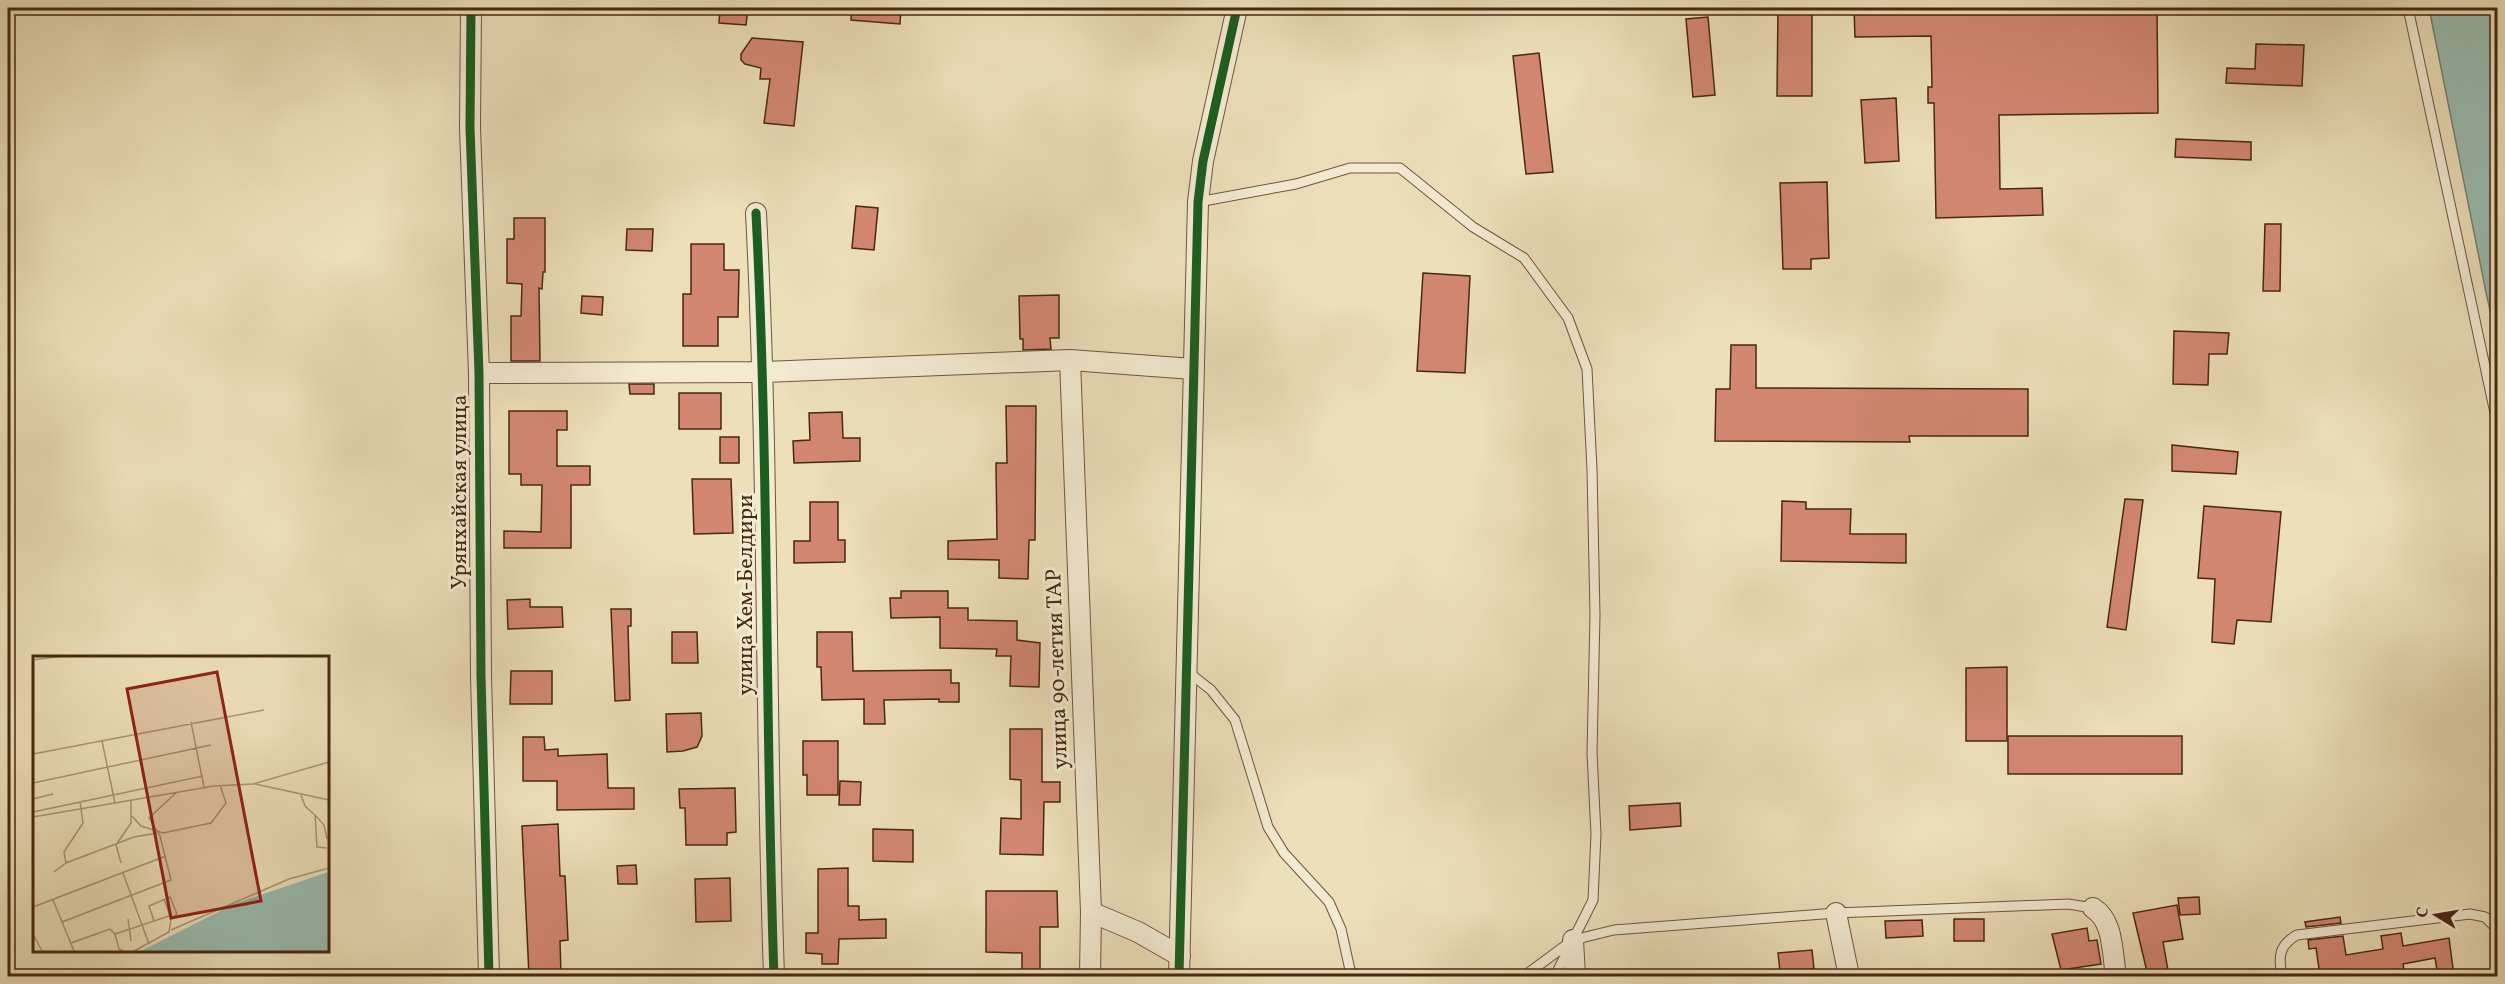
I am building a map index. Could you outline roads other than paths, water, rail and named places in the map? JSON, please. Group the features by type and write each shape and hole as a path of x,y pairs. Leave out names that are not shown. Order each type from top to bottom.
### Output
{"street":[{"name":"Урянхайская улица","path":"471,8 470,128 479,373 481,676 489,976"},
{"path":"1179,976 1198,202 1203,160 1237,8"},
{"name":"улица Хем-Белдири","path":"756,213 764,372 768,792 774,976"},
{"path":"479,373 764,372 1071,360 1193,369"},
{"name":"улица 90-летия ТАР","path":"1071,360 1091,912 1090,976"},
{"path":"2093,908 2102,914 2107,924 2116,976"},
{"path":"1091,912 1138,932 1180,956"},
{"path":"1836,913 1849,976"},
{"path":"1573,940 1575,976"}],"lane":[{"path":"2408,8 2498,427"},
{"path":"1198,202 1296,184 1350,168 1400,168 1473,227 1524,258 1568,318 1587,369 1595,615 1592,753 1596,834 1593,900 1555,976"},
{"path":"1186,670 1210,690 1235,720 1268,827 1284,853 1329,902 1341,929 1350,970 1356,976"},
{"path":"1524,976 1573,940 1614,930 1836,913 2068,904 2093,908"},
{"path":"2282,976 2281,951 2287,940 2297,934 2470,914 2485,917 2498,930"}],"water":[{"path":"2429,8 2497,8 2497,340 2487,297"}]}
